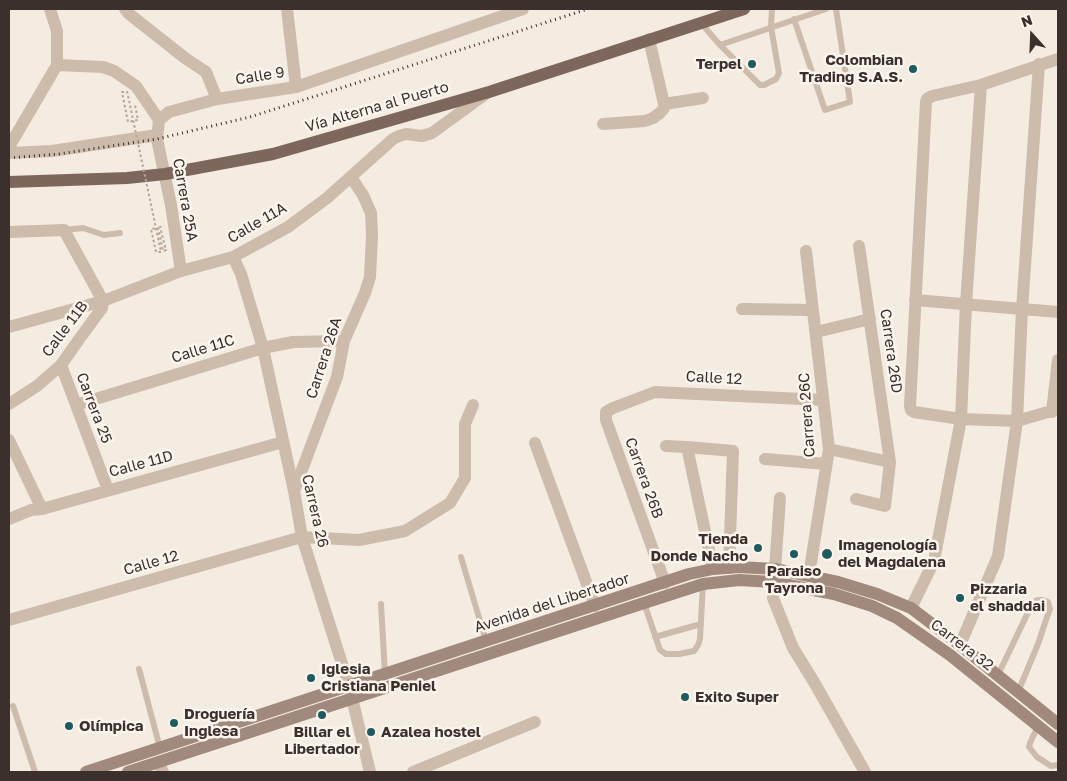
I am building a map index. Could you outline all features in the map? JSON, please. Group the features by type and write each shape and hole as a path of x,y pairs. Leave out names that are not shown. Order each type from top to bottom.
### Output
{"main road":[{"name":"Vía Alterna al Puerto","path":"9,182 127,178 165,174 273,154 489,92 744,9"},
{"name":"Avenida del Libertador","path":"86,772 689,574 729,568 774,575 834,594"},
{"name":"Avenida del Libertador","path":"128,772 161,767 352,700 703,584 774,575 810,575 877,594 911,608 1058,724"},
{"name":"Carrera 32","path":"834,594 872,606 897,618 950,655 1058,742"}],"street":[{"path":"9,147 58,65 57,31 50,9"},
{"path":"125,9 206,72 217,99"},
{"path":"287,9 296,87"},
{"name":"Calle 9","path":"159,120 169,112 217,99 296,87 524,9"},
{"path":"603,124 645,121 653,118 664,108 649,39"},
{"path":"1058,59 981,84 932,96 926,102 911,410 960,419 1016,422 1056,411 1058,360"},
{"path":"960,645 998,556 1016,422 1039,64"},
{"path":"9,153 52,151 157,135 159,120 136,86 114,71 102,67 58,65"},
{"path":"911,608 934,561 960,419 981,84"},
{"name":"Calle 11A","path":"9,327 103,301 181,271 233,257 288,227 327,198 393,139 406,134 422,136 432,133 489,92"},
{"path":"664,104 703,98"},
{"name":"Carrera 25A","path":"157,135 181,271"},
{"name":"Carrera 26A","path":"294,491 337,377 344,341 370,277 371,213 363,195 351,177"},
{"path":"9,232 64,230"},
{"name":"Calle 11B","path":"9,404 37,386 61,365 102,308 103,301 64,230"},
{"name":"Carrera 26D","path":"856,499 885,506 890,462 859,246"},
{"name":"Carrera 26C","path":"806,251 828,448 810,575"},
{"name":"Carrera 26","path":"233,257 241,274 263,348 302,537 349,686 370,772"},
{"path":"915,300 1058,312"},
{"path":"742,309 813,310"},
{"path":"816,332 870,319"},
{"name":"Calle 11C","path":"76,405 263,348 293,342 344,341"},
{"name":"Carrera 25","path":"61,365 108,490"},
{"name":"Calle 12","path":"606,412 655,392 824,400"},
{"name":"Calle 12","path":"9,620 302,537 360,540 405,531 450,503 464,478 465,424 473,405"},
{"name":"Carrera 26B","path":"606,412 606,420 665,583"},
{"path":"9,440 42,509"},
{"name":"Calle 11D","path":"9,519 31,510 42,509 283,442"},
{"path":"535,443 595,606"},
{"path":"666,446 732,452 729,568"},
{"path":"687,447 713,569"},
{"path":"828,448 890,462"},
{"path":"766,459 826,464"},
{"path":"780,498 773,598 793,648 865,772"},
{"path":"413,772 535,722"}],"lane":[{"path":"701,22 720,45 760,84 764,85 776,79 779,74 771,27 772,9"},
{"path":"720,45 826,9"},
{"path":"794,19 825,110 850,102 836,9"},
{"path":"64,230 83,228 104,234 120,233"},
{"path":"461,557 486,641"},
{"path":"644,603 660,650 666,654 694,651 700,639 703,584"},
{"path":"998,676 1033,602 1043,600 1048,602 1050,609 1018,692"},
{"path":"381,604 386,674"},
{"path":"655,637 701,624"},
{"path":"138,669 160,748"},
{"path":"13,706 35,772"},
{"path":"1038,726 1029,747 1037,757 1051,766 1058,765"}],"path":[{"path":"135,106 138,120 128,122 122,92 127,91 133,120 135,130 141,158 154,224 156,233 161,252 156,252 151,229 158,228 163,251 166,250 160,227"}],"railway":[{"path":"9,158 59,154 157,139 250,117 588,9"}],"place":[{"name":"Terpel","path":"752,64"},
{"name":"Colombian Trading S.A.S.","path":"913,69"},
{"name":"Tienda Donde Nacho","path":"758,548"},
{"name":"Paraiso Tayrona","path":"794,554"},
{"name":"Imagenología del Magdalena","path":"827,554"},
{"name":"Pizzaria el shaddai","path":"960,598"},
{"name":"Iglesia Cristiana Peniel","path":"311,678"},
{"name":"Exito Super","path":"685,697"},
{"name":"Billar el Libertador","path":"322,715"},
{"name":"Droguería Inglesa","path":"174,723"},
{"name":"Olímpica","path":"69,726"},
{"name":"Azalea hostel","path":"371,732"}]}
